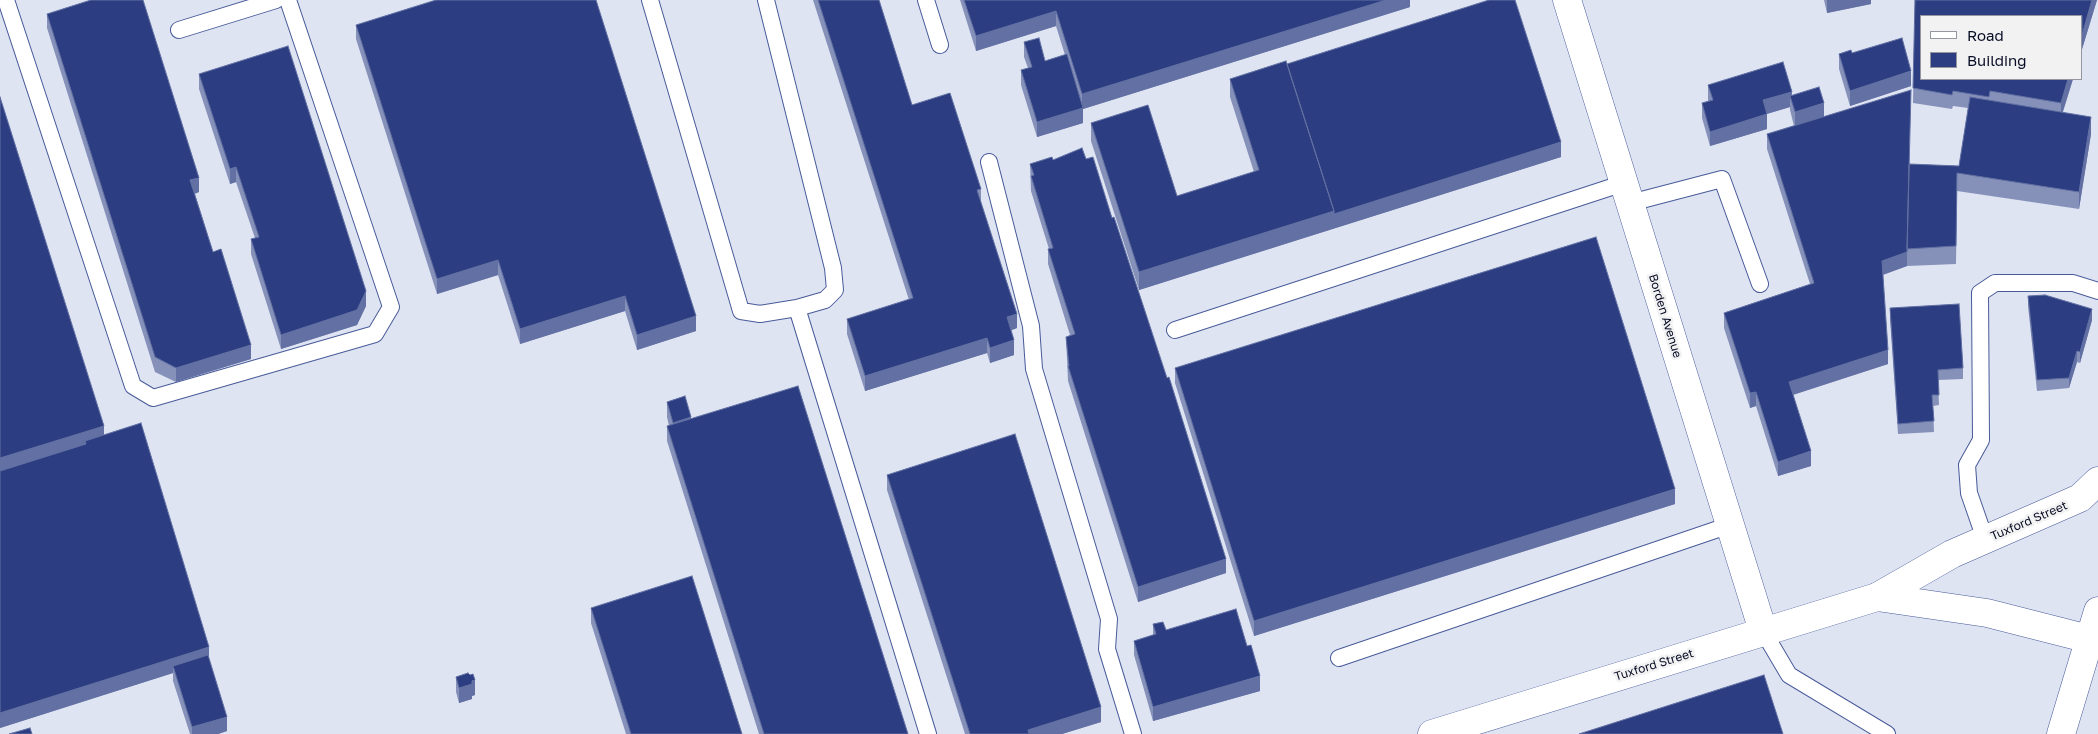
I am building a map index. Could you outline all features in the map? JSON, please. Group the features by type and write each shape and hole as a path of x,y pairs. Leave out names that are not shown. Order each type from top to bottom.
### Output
{"street":[{"name":"Borden Avenue","path":"1567,0 1763,631"},
{"name":"Tuxford Street","path":"1432,734 1877,597 1952,554 2080,498 2098,481"},
{"name":"Tuxford Street","path":"1877,597 1987,613 2089,640"},
{"path":"2061,734 2098,611"}],"lane":[{"path":"6,0 133,386 153,398 375,334 392,307 288,0"},
{"path":"179,30 276,0"},
{"path":"650,0 741,311 760,314 797,308 825,300 836,290 833,268 766,0"},
{"path":"926,0 940,45"},
{"path":"989,162 1031,326 1034,369 1108,619 1107,649 1133,734"},
{"path":"1175,330 1627,193 1722,179 1760,284"},
{"path":"1985,539 1968,493 1967,465 1981,440 1980,293 1995,283 2073,284 2098,291"},
{"path":"797,308 928,734"},
{"path":"1339,658 1730,525"},
{"path":"1763,631 1789,675 1887,734"}],"building":[{"path":"91,0 143,0 199,178 190,180 213,252 221,249 251,345 176,368 155,357 47,14"},
{"path":"436,0 596,0 696,316 637,335 625,296 520,329 498,260 437,279 356,25"},
{"path":"818,0 879,0 912,105 950,93 981,189 977,190 1017,314 1007,317 1014,340 990,348 987,338 865,376 847,319 913,298"},
{"path":"964,0 1386,0 1082,94 1056,11 976,36"},
{"path":"1489,0 1515,0 1561,142 1334,214 1287,64"},
{"path":"1915,0 2092,0 2083,32 2083,15 1920,15 1920,80 2068,80 2061,103 1990,91 1989,97 1953,91 1952,95 1913,88"},
{"path":"1039,38 1045,61 1067,54 1083,108 1037,122 1021,70 1032,67 1024,42"},
{"path":"1902,38 1911,71 1850,91 1839,54 1851,50 1852,53"},
{"path":"288,46 366,291 357,310 281,335 251,239 259,237 236,167 230,169 199,74"},
{"path":"1286,61 1334,211 1139,272 1091,123 1148,105 1177,196 1259,170 1230,79"},
{"path":"1783,62 1792,92 1763,100 1767,114 1710,132 1702,103 1713,100 1708,85"},
{"path":"1819,87 1824,103 1795,112 1790,96"},
{"path":"1911,90 1907,252 1882,261 1888,350 1789,382 1811,451 1778,462 1756,392 1750,393 1724,313 1814,283 1767,134"},
{"path":"0,97 104,426 0,458"},
{"path":"1970,97 2091,117 2079,192 1957,173 1956,246 1907,249 1909,164 1959,166"},
{"path":"1082,148 1086,159 1093,157 1167,378 1169,377 1226,559 1138,587 1068,366 1066,337 1075,334 1048,249 1053,248 1031,176 1034,175 1030,164 1052,157 1053,160"},
{"path":"1596,237 1675,489 1254,621 1175,368"},
{"path":"2045,295 2092,309 2080,352 2077,351 2069,378 2037,380 2028,296"},
{"path":"1959,304 1963,368 1938,370 1939,395 1932,395 1934,421 1898,424 1890,308"},
{"path":"798,386 908,734 764,734 667,426"},
{"path":"685,396 691,417 673,423 667,402"},
{"path":"141,423 209,647 0,713 0,471 86,444 85,441"},
{"path":"1015,434 1101,707 1028,730 1029,734 970,734 887,475"},
{"path":"692,576 742,734 631,734 591,608"},
{"path":"1236,609 1247,646 1251,645 1260,676 1153,707 1134,641 1156,634 1153,624 1163,622 1166,630"},
{"path":"208,655 227,717 192,727 173,666"},
{"path":"468,673 470,675 473,674 475,680 472,681 472,684 459,688 456,677"},
{"path":"1764,675 1783,734 1579,734"},
{"path":"30,728 32,734 9,734"}]}
